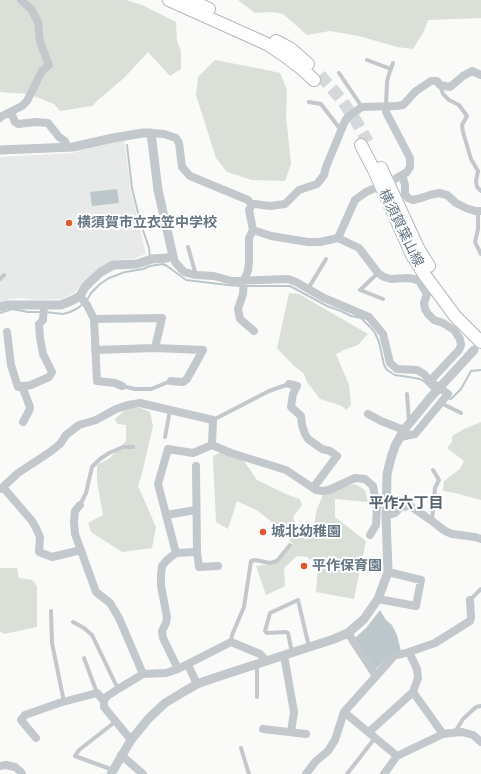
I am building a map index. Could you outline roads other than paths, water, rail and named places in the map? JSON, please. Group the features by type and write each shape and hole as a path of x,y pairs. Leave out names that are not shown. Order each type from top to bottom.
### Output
{"main road":[{"path":"169,0 267,44 317,78 307,62 270,37 190,0"},
{"name":"横須賀葉山線","path":"365,143 384,184 431,270 460,310 481,331"},
{"name":"横須賀葉山線","path":"384,184 412,255 455,316 479,344"}],"street":[{"path":"0,118 22,106 27,101 42,71 49,65 40,42 38,22 31,9 21,0"},
{"path":"252,205 270,206 285,204 299,190 317,184 324,175 340,130 345,121 362,107 403,105 416,92 431,81 437,81 440,85 450,87 463,76 472,71 481,75"},
{"path":"338,238 355,200 366,192 407,172 410,167 410,158 386,112 386,106"},
{"path":"11,112 15,122 18,124 36,122 48,123 59,137 65,141 67,147"},
{"path":"0,150 73,147 114,138 151,133 164,134 176,138 179,143 182,167 190,176 248,200 252,205"},
{"path":"151,133 158,190 173,256 175,262 184,272 232,280 288,279 296,282 324,298 369,317 383,334 390,363 397,369 417,370 448,394 415,434 381,421 368,414"},
{"path":"402,175 405,185 405,194 408,198 413,200 430,194 439,193 447,195 456,203 466,208 480,211"},
{"path":"252,205 250,210 253,230 249,238 248,271 244,280 243,294 238,310 240,320 254,331"},
{"path":"253,230 271,236 308,242 320,242 338,238 359,248 378,273 384,277 391,279 408,278 419,281 427,294 424,303 428,314 434,320 443,323 454,330 460,339 461,345 459,350 430,381"},
{"path":"0,307 7,305 19,305 44,310 61,305 80,296 85,287 91,281 101,272 113,265 137,264 152,259 168,258 173,256"},
{"path":"80,296 88,305 94,318 97,381 116,382 122,386"},
{"path":"4,332 11,365 18,387 31,385 46,378 51,375 52,372 43,354 40,338 39,324 43,320 44,310"},
{"path":"94,318 162,318 155,348"},
{"path":"112,772 130,740 149,718 165,703 197,684 334,639 348,633 364,619 378,599 388,572 383,512 387,474 391,458 405,430 430,398 479,344"},
{"path":"96,350 155,348 203,350 187,379 183,382 171,381"},
{"path":"289,384 297,386 293,394 291,407 301,416 302,425 308,439 322,449 330,450 337,456 314,488"},
{"path":"22,386 30,407 23,422"},
{"path":"80,550 52,557 39,552 40,538 32,521 1,488 18,473 50,452 60,444 66,435 79,426 128,405 140,403 213,420 212,445"},
{"path":"176,554 158,484 168,449 193,453 212,445 231,453 286,470 316,490 329,490 355,478 365,479 373,486 377,506 383,512 395,513 401,507 410,506 445,531 452,534 481,539"},
{"path":"196,466 197,552 199,567 218,566"},
{"path":"80,505 75,511 74,522 75,534 80,550 96,592 110,603 119,618 143,674"},
{"path":"166,515 196,510"},
{"path":"370,536 383,512"},
{"path":"178,669 163,638 162,631 167,617 160,575 162,566 167,560 176,554 197,552"},
{"path":"378,599 416,606 420,580 388,572"},
{"path":"306,774 316,761 328,751 335,740 344,712 394,656 435,643 470,621 470,600"},
{"path":"348,633 376,676"},
{"path":"130,740 104,707 106,697 118,688 143,674 166,673 188,665 231,642 260,654 261,662"},
{"path":"369,732 413,692 418,678 417,669 409,652"},
{"path":"288,654 294,712 291,732"},
{"path":"188,665 197,684"},
{"path":"413,692 443,734"},
{"path":"36,738 21,720 25,715 97,693 104,701"},
{"path":"344,712 397,756"},
{"path":"263,729 306,734"},
{"path":"384,774 397,756 443,734 462,732 473,736 481,742"},
{"path":"121,755 143,774"},
{"path":"0,766 6,765 15,767 22,774"}],"lane":[{"path":"367,60 391,69"},
{"path":"386,106 387,82 393,63"},
{"path":"339,73 362,107"},
{"path":"440,85 444,94 449,100 459,105 467,116 462,125 463,132 471,160 478,170 476,182 477,187 481,192"},
{"path":"309,102 321,104 340,130"},
{"path":"480,211 475,242 481,254"},
{"path":"188,247 196,275"},
{"path":"308,288 326,259"},
{"path":"378,273 360,290 383,299"},
{"path":"0,279 4,275"},
{"path":"122,386 134,389 151,389 171,381"},
{"path":"213,420 269,391 289,384"},
{"path":"405,430 408,420 407,394"},
{"path":"441,402 461,413"},
{"path":"165,437 170,410"},
{"path":"80,505 86,493 92,467 109,453 123,447 133,447"},
{"path":"432,521 435,488 439,480 433,470"},
{"path":"231,642 232,635 244,607 251,561 255,560 270,563 277,561 290,545"},
{"path":"470,600 481,589"},
{"path":"288,654 288,633 265,632 270,613 298,600 309,647"},
{"path":"51,611 52,643 64,702"},
{"path":"73,622 92,634 118,688"},
{"path":"84,658 97,693"},
{"path":"257,697 261,662"},
{"path":"455,732 463,719 476,707 481,706"},
{"path":"112,772 75,756 79,750 115,722"},
{"path":"347,774 376,738"},
{"path":"241,748 249,774"}],"waterway":[{"path":"127,145 132,188 140,221 149,248 150,257"},
{"path":"87,300 91,293 109,278 125,272 163,264 186,280 241,286"},
{"path":"245,286 290,286 327,306 351,316 361,318 375,333 379,342 384,365 387,370 395,375 420,379 433,390"},
{"path":"45,312 63,314 78,308 84,303"},
{"path":"0,313 12,309 28,312 41,312"},
{"path":"447,398 451,399 461,389 471,371 481,370"}],"tunnel":[{"path":"320,75 341,99 368,142"}],"place":[{"name":"横須賀市立衣笠中学校","path":"69,223"},
{"name":"城北幼稚園","path":"263,532"},
{"name":"平作保育園","path":"304,566"}],"district":[{"name":"平作六丁目","path":"406,503"}]}
